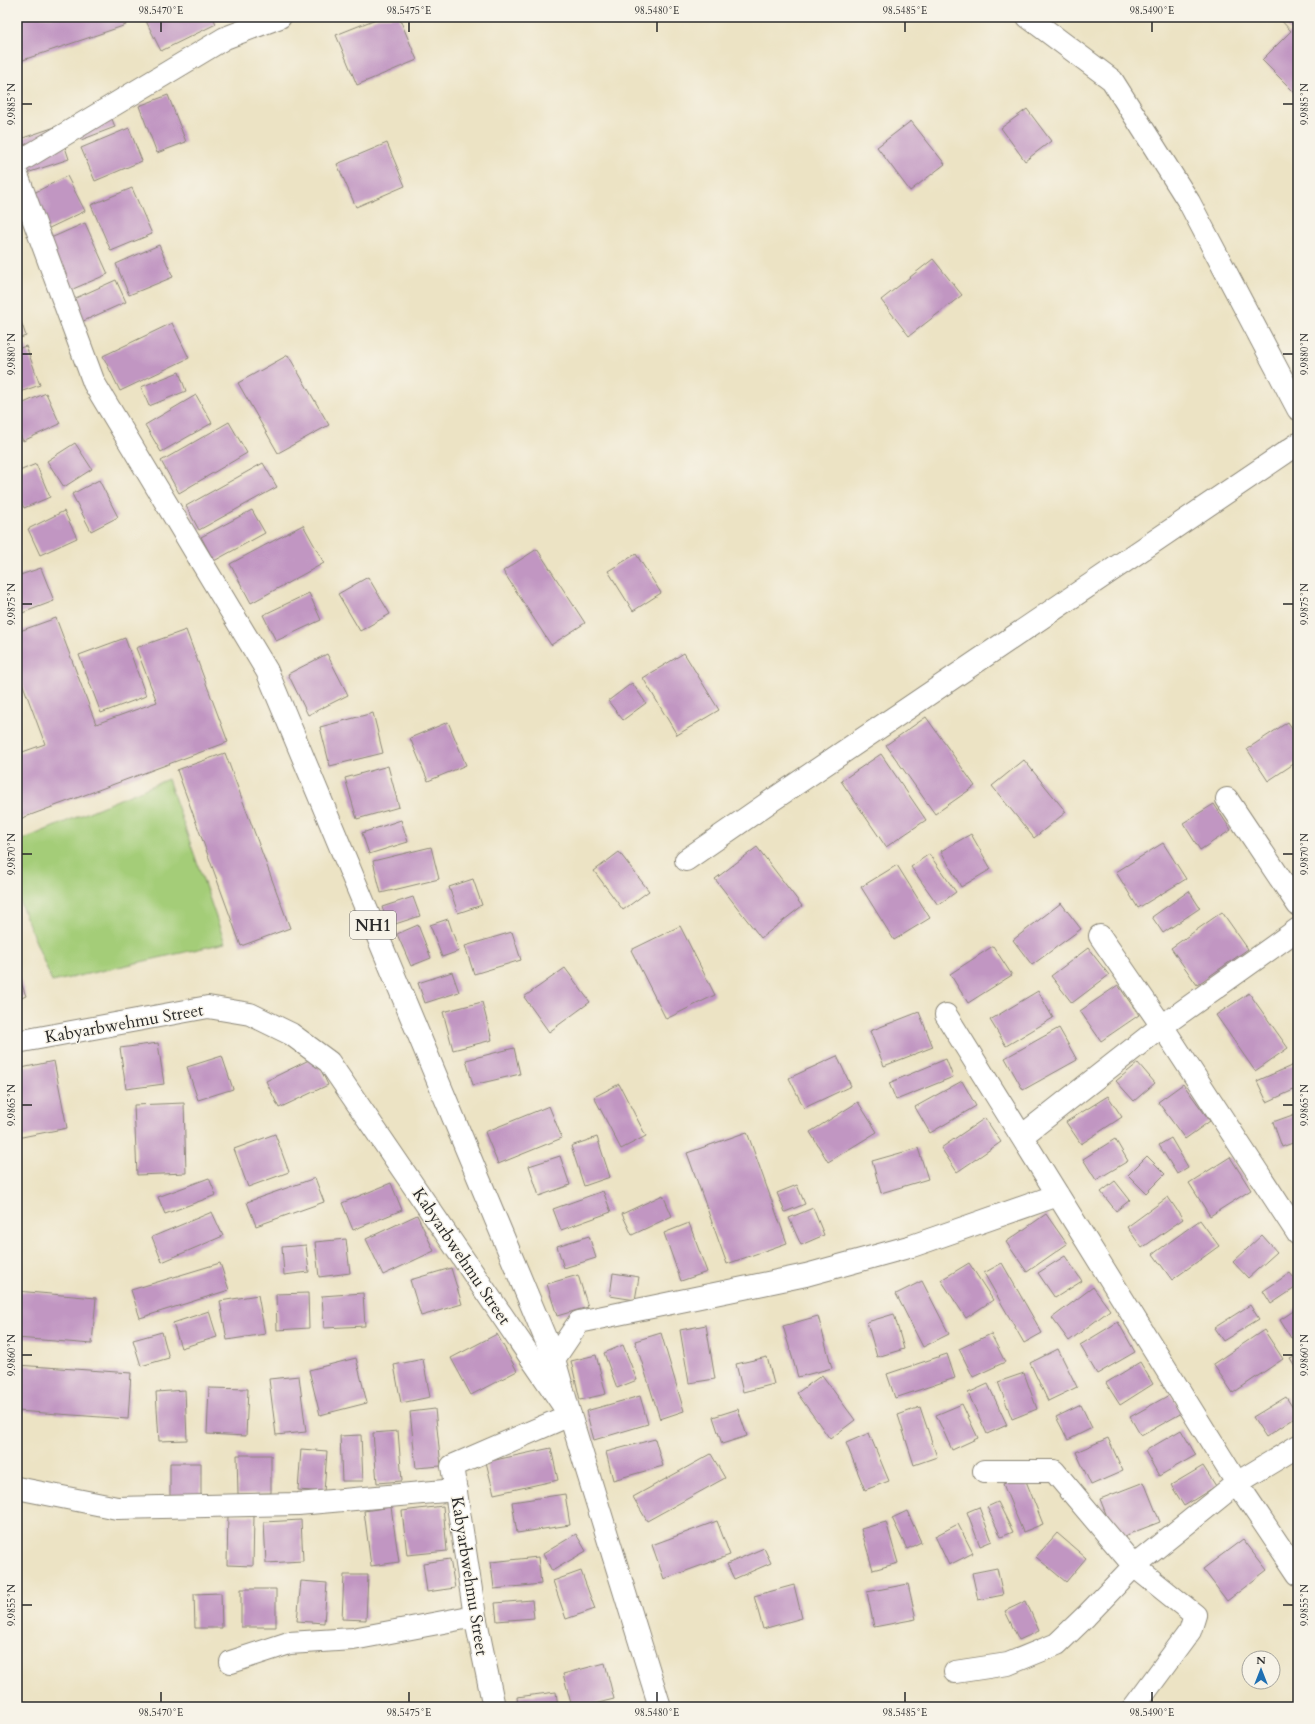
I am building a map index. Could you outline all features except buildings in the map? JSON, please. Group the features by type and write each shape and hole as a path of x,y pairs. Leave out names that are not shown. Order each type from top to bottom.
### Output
{"main road":[{"path":"17,163 225,38 280,17"},
{"path":"1028,17 1112,80 1189,202 1298,409"},
{"name":"NH1","path":"17,175 94,383 267,671 554,1359 660,1707"},
{"path":"686,860 1298,444"},
{"path":"1227,799 1298,905"},
{"path":"1022,1136 1162,1026 1298,929"},
{"path":"1100,936 1162,1026 1298,1234"},
{"name":"Kabyarbwehmu Street","path":"17,1042 208,1007 250,1014 291,1034 329,1062 570,1415 452,1466 475,1616 494,1707"},
{"path":"946,1014 1237,1483 1298,1574"},
{"path":"554,1359 579,1322 806,1275 912,1246 1058,1195"},
{"path":"955,1672 1008,1664 1057,1644 1134,1566 1237,1483 1298,1446"},
{"path":"984,1471 1054,1471 1134,1566 1195,1615 1190,1631 1134,1707"},
{"path":"17,1488 117,1508 298,1504 456,1490"},
{"path":"231,1662 289,1643 353,1639 475,1616"}],"green space":[{"path":"168,779 225,943 52,982 17,895 17,842"}]}
